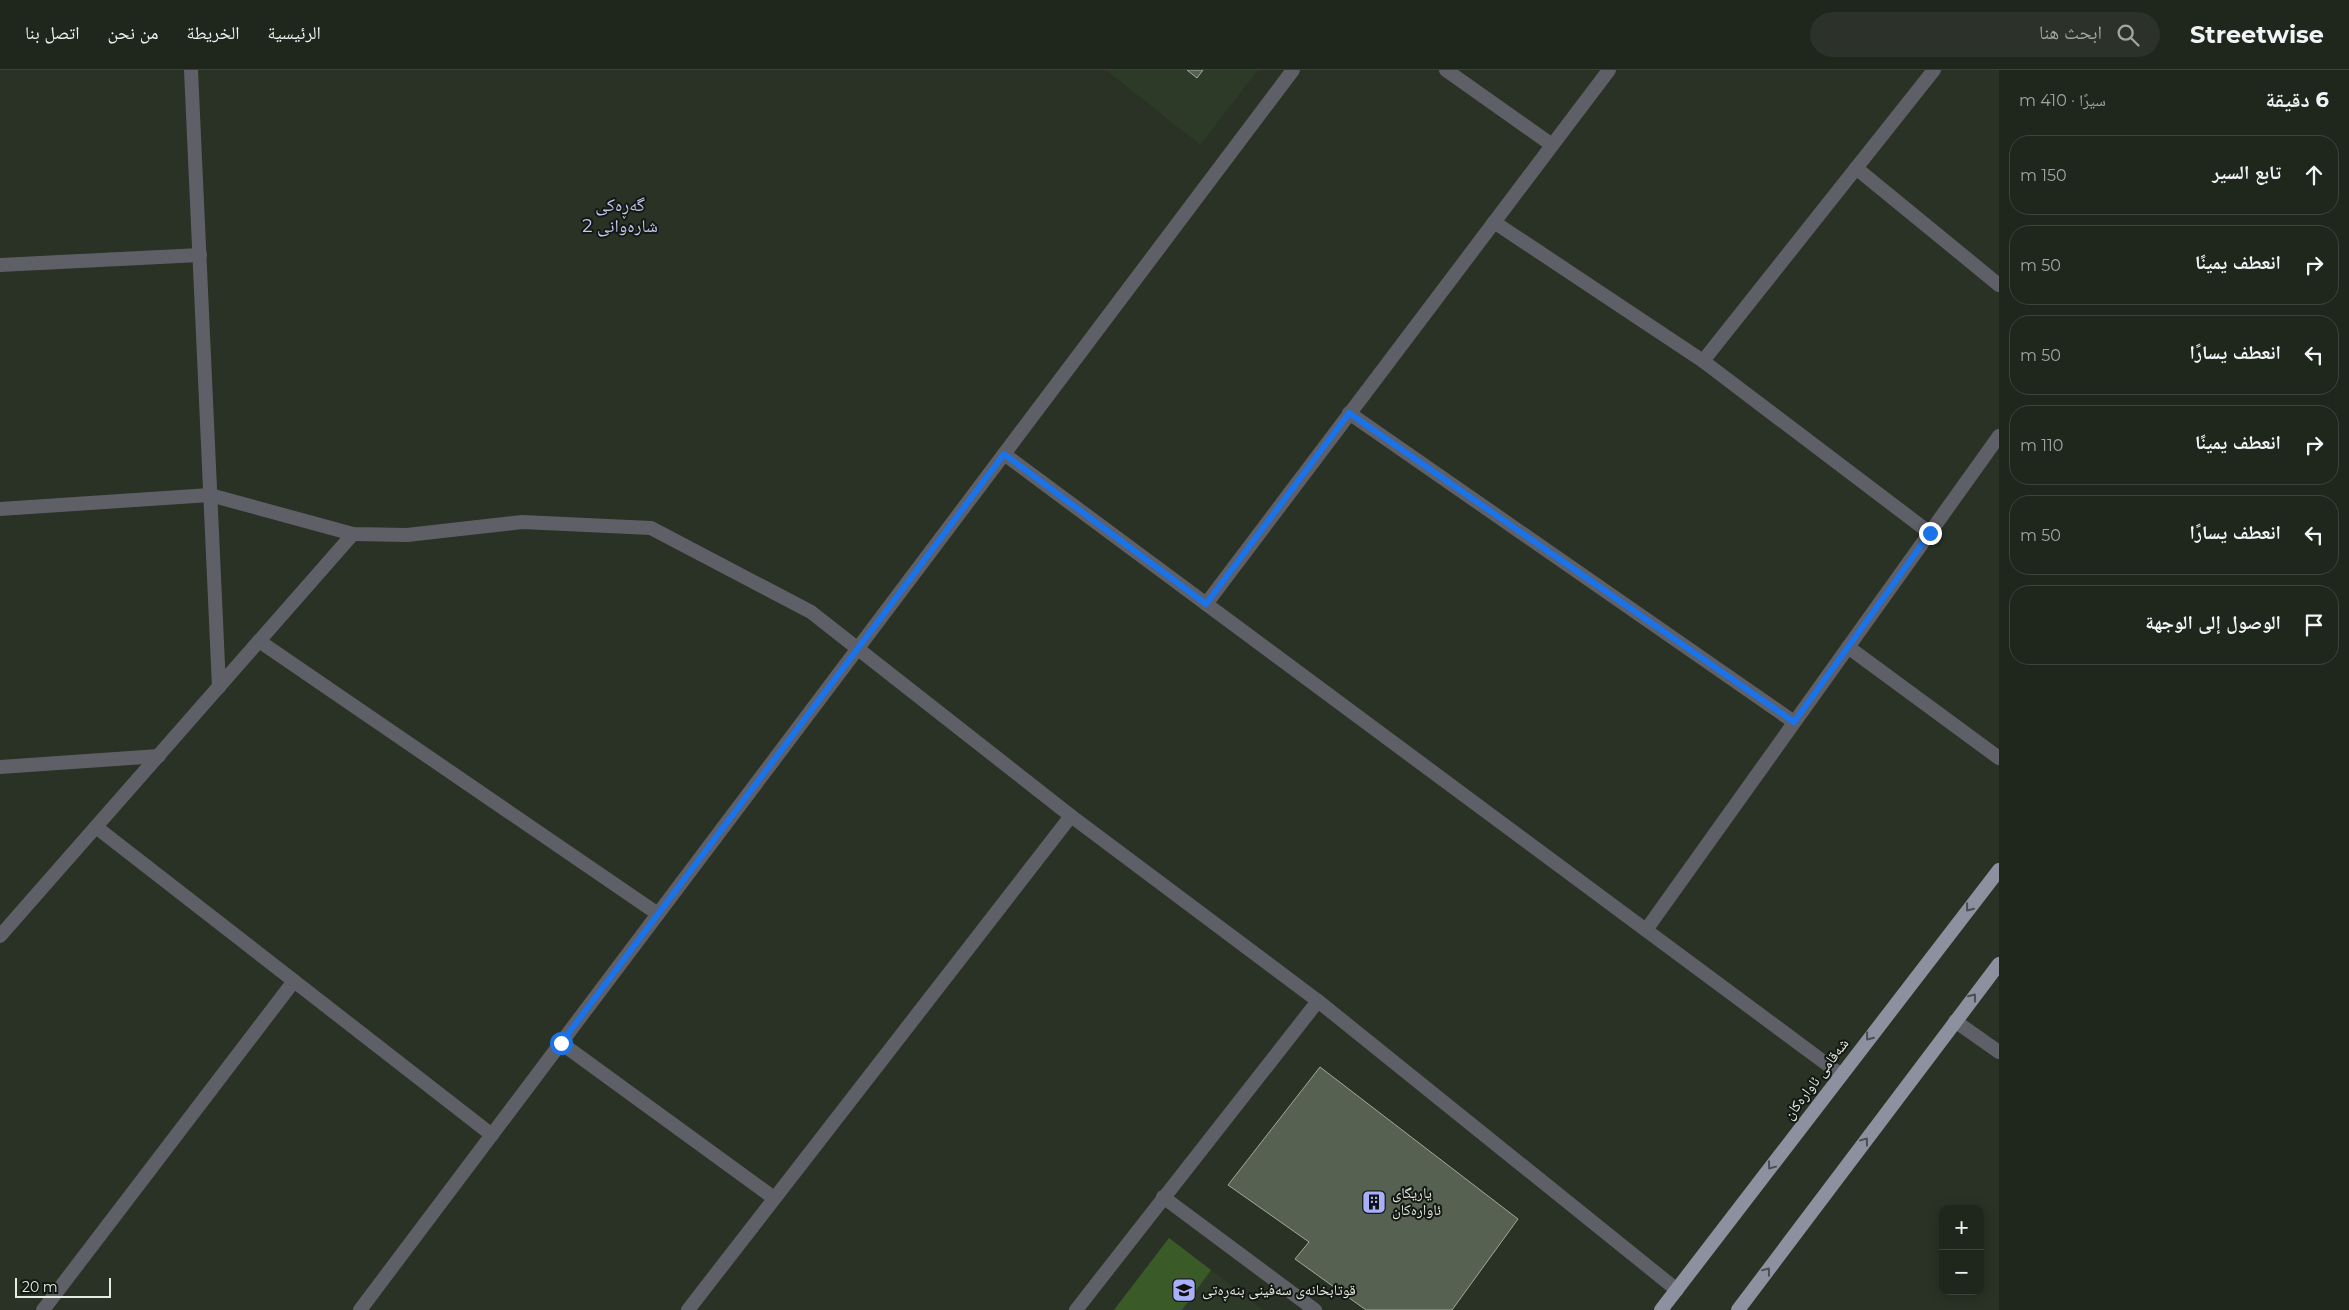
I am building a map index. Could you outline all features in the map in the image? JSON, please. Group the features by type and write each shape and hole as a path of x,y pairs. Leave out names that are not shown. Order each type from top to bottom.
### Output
{"main road":[{"name":"شەقامی ئاوارەکان","path":"1661,1310 1840,1074 1999,870"},
{"path":"1738,1310 1999,964"}],"street":[{"path":"191,70 219,687"},
{"path":"367,1308 492,1134 1293,70"},
{"path":"1446,70 1552,145"},
{"path":"1206,604 1609,70"},
{"path":"1703,361 1934,70"},
{"path":"1856,168 1999,285"},
{"path":"1494,222 1703,361 1930,533"},
{"path":"0,265 200,255"},
{"path":"1349,413 1794,722"},
{"path":"1646,930 1999,436"},
{"path":"1004,454 1840,1074"},
{"path":"0,508 210,495 353,534 407,535 522,522 651,528 811,612 1071,816 1318,1001 1677,1290"},
{"path":"0,936 353,534"},
{"path":"259,641 658,914"},
{"path":"1848,647 1999,758"},
{"path":"0,767 159,756"},
{"path":"688,1310 1071,816"},
{"path":"96,827 492,1134"},
{"path":"43,1310 294,981"},
{"path":"1076,1310 1318,1001"},
{"path":"1955,1020 1999,1052"},
{"path":"561,1043 774,1198"},
{"path":"1163,1197 1315,1310"}],"shaded area":[{"path":"1106,70 1258,70 1200,145"},
{"name":"قوتابخانەی سەفینی بنەڕەتی","path":"1169,1238 1264,1310 1114,1310"}],"green space":[{"name":"قوتابخانەی سەفینی بنەڕەتی","path":"1169,1238 1211,1270 1182,1310 1114,1310"}],"building":[{"path":"1187,70 1203,70 1197,78"},
{"name":"یاریگای ئاوارەکان","path":"1320,1067 1518,1219 1452,1310 1366,1310 1295,1259 1309,1242 1228,1185"}],"place":[{"name":"یاریگای ئاوارەکان","path":"1374,1202"},
{"name":"قوتابخانەی سەفینی بنەڕەتی","path":"1184,1290"}],"district":[{"name":"گەڕەکی شارەوانی 2","path":"620,215"}],"route":[{"path":"561,1043 1004,454 1206,604 1349,413 1794,722 1930,533"}]}
